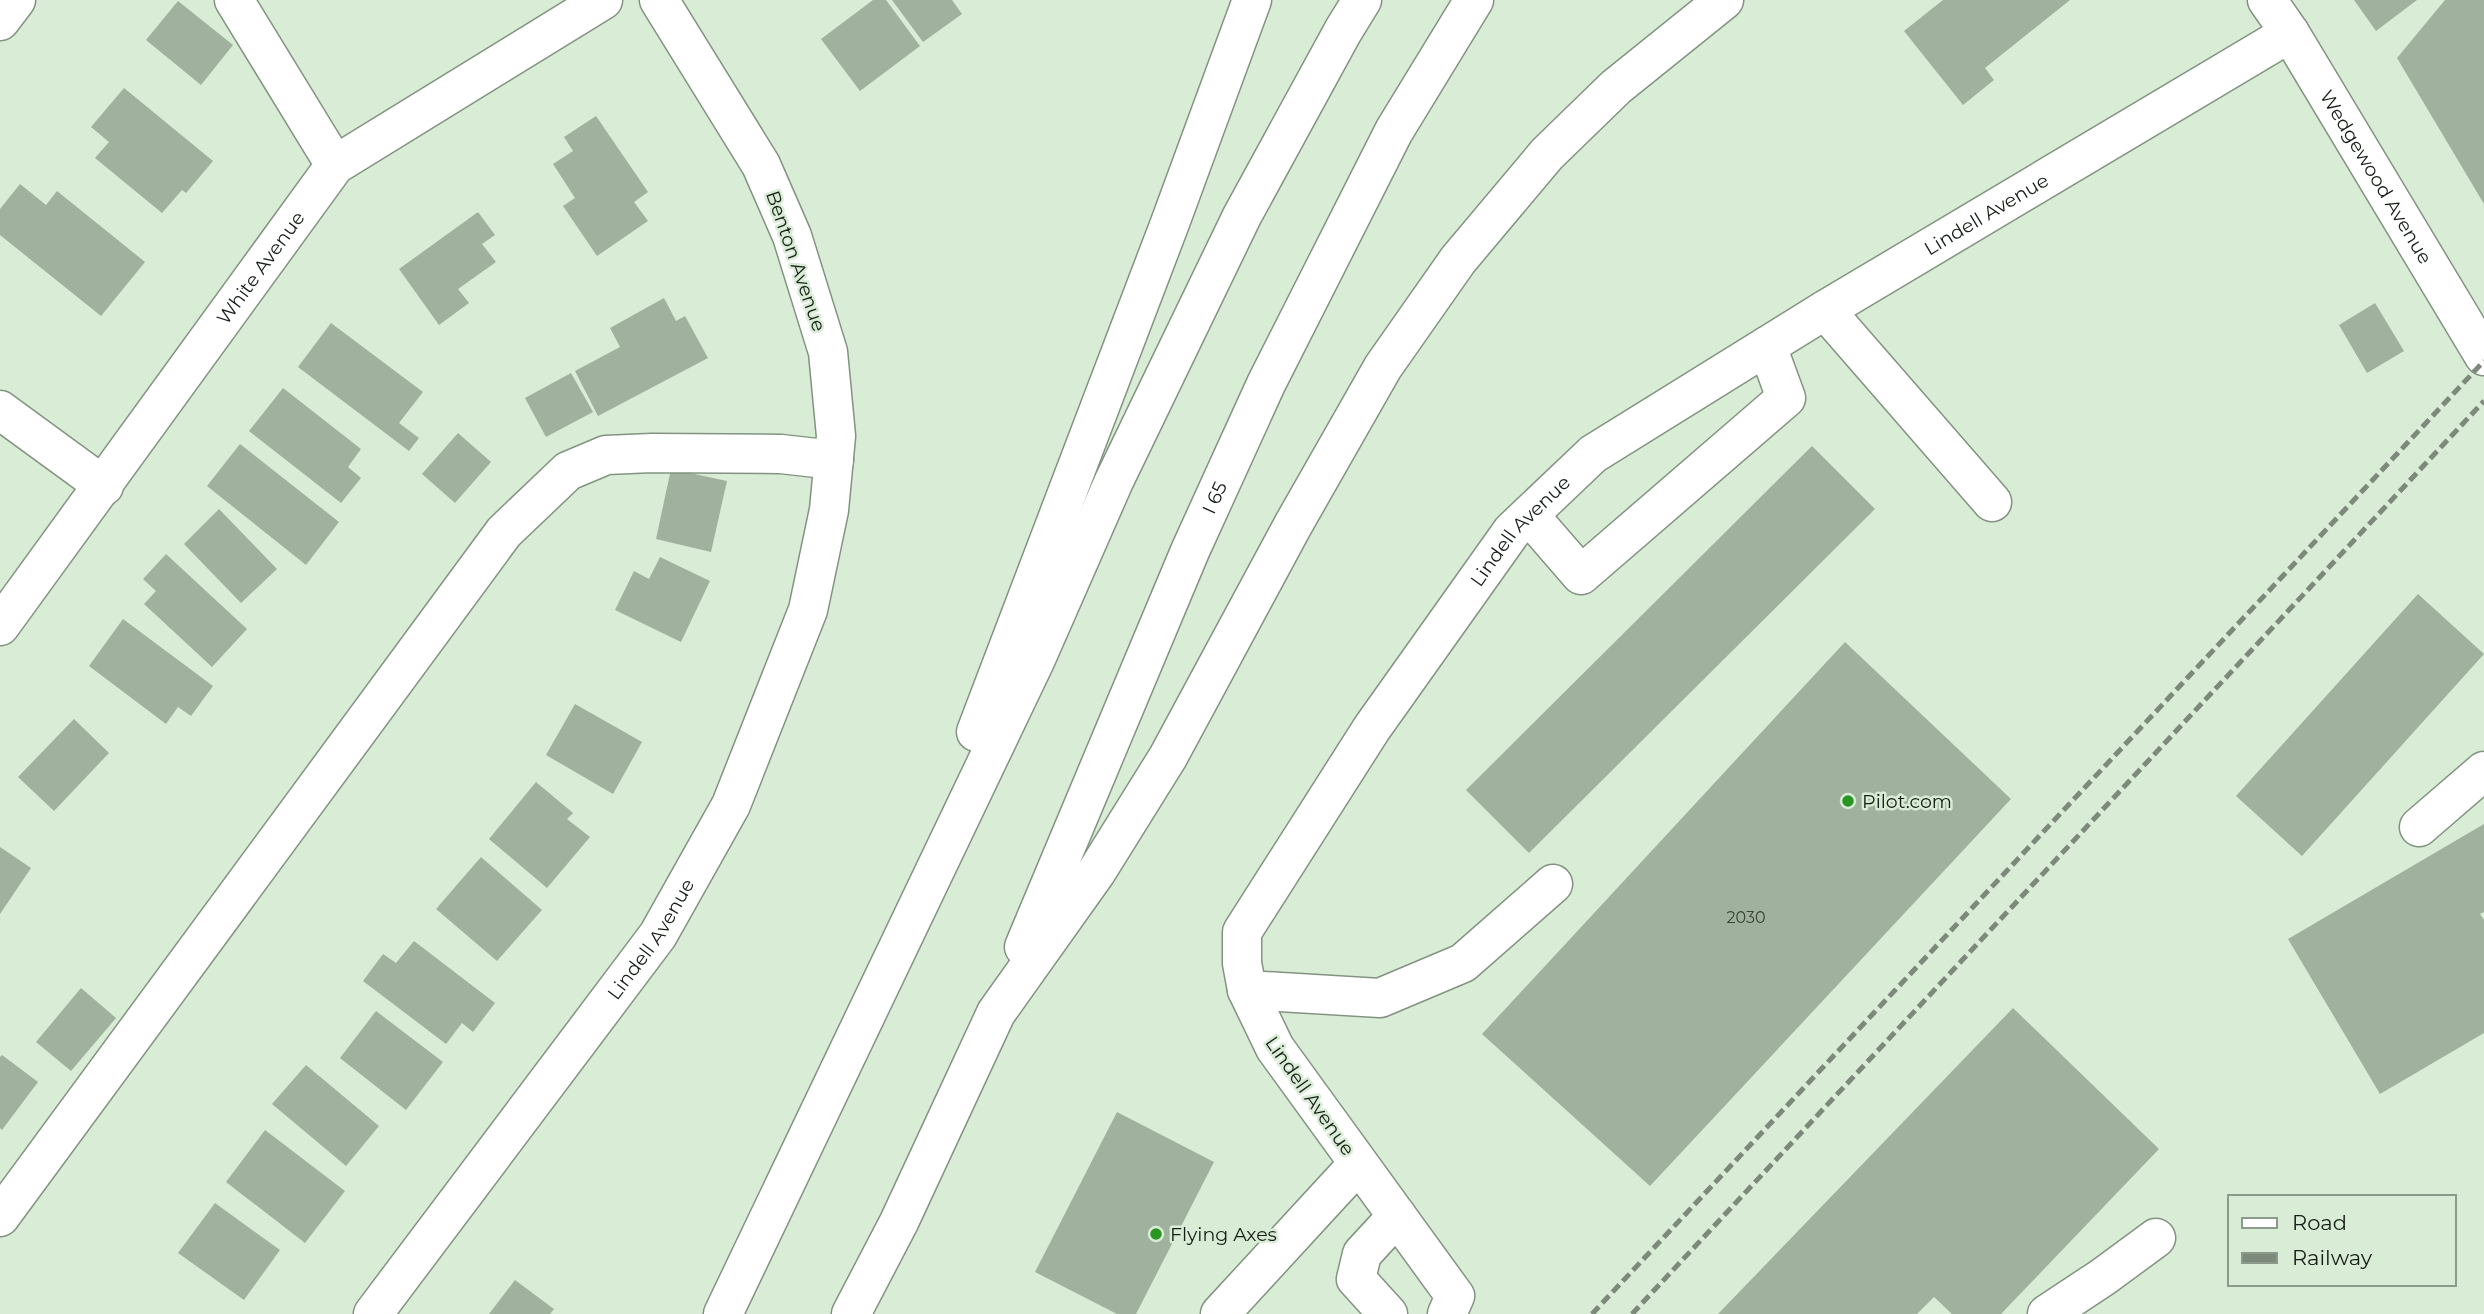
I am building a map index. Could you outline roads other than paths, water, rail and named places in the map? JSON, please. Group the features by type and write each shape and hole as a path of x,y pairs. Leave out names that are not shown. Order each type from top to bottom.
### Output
{"main road":[{"path":"0,21 16,0"},
{"path":"234,0 335,165"},
{"name":"White Avenue","path":"0,626 335,165 604,0"},
{"name":"Benton Avenue","path":"659,0 761,165 792,236 828,352 836,436 829,510"},
{"path":"883,978 1252,0"},
{"path":"723,1314 1035,661 1114,481 1236,228 1362,0"},
{"name":"I 65","path":"851,1314 899,1222 996,1013 1190,551 1266,384 1394,131 1474,0"},
{"path":"996,1013 1097,870 1168,757 1346,428 1420,313 1495,214 1554,147 1616,87 1724,0"},
{"name":"Wedgewood Avenue","path":"2267,0 2290,33 2484,356"},
{"name":"Lindell Avenue","path":"1451,1305 1397,1216 1275,1048 1247,990 1241,962 1242,932 1372,728 1511,531 1593,454 1825,310 2290,33"},
{"path":"1825,310 1992,502"},
{"path":"1529,515 1581,575 1786,398 1767,346"},
{"path":"0,411 104,486"},
{"path":"0,1217 504,532 568,471 606,455 652,453 781,454 834,460"},
{"name":"Lindell Avenue","path":"373,1314 658,935 732,805 808,610 829,510"},
{"path":"2419,827 2484,771"},
{"path":"1247,990 1380,998 1463,963 1553,884"},
{"path":"1220,1314 1358,1164"},
{"path":"1388,1314 1356,1279 1362,1254 1397,1216"},
{"path":"2047,1314 2156,1238"}],"railway":[{"path":"1592,1314 2484,361"},
{"path":"1632,1314 2484,401"}],"place":[{"name":"Pilot.com","path":"1848,801"},
{"name":"Flying Axes","path":"1156,1234"}]}
